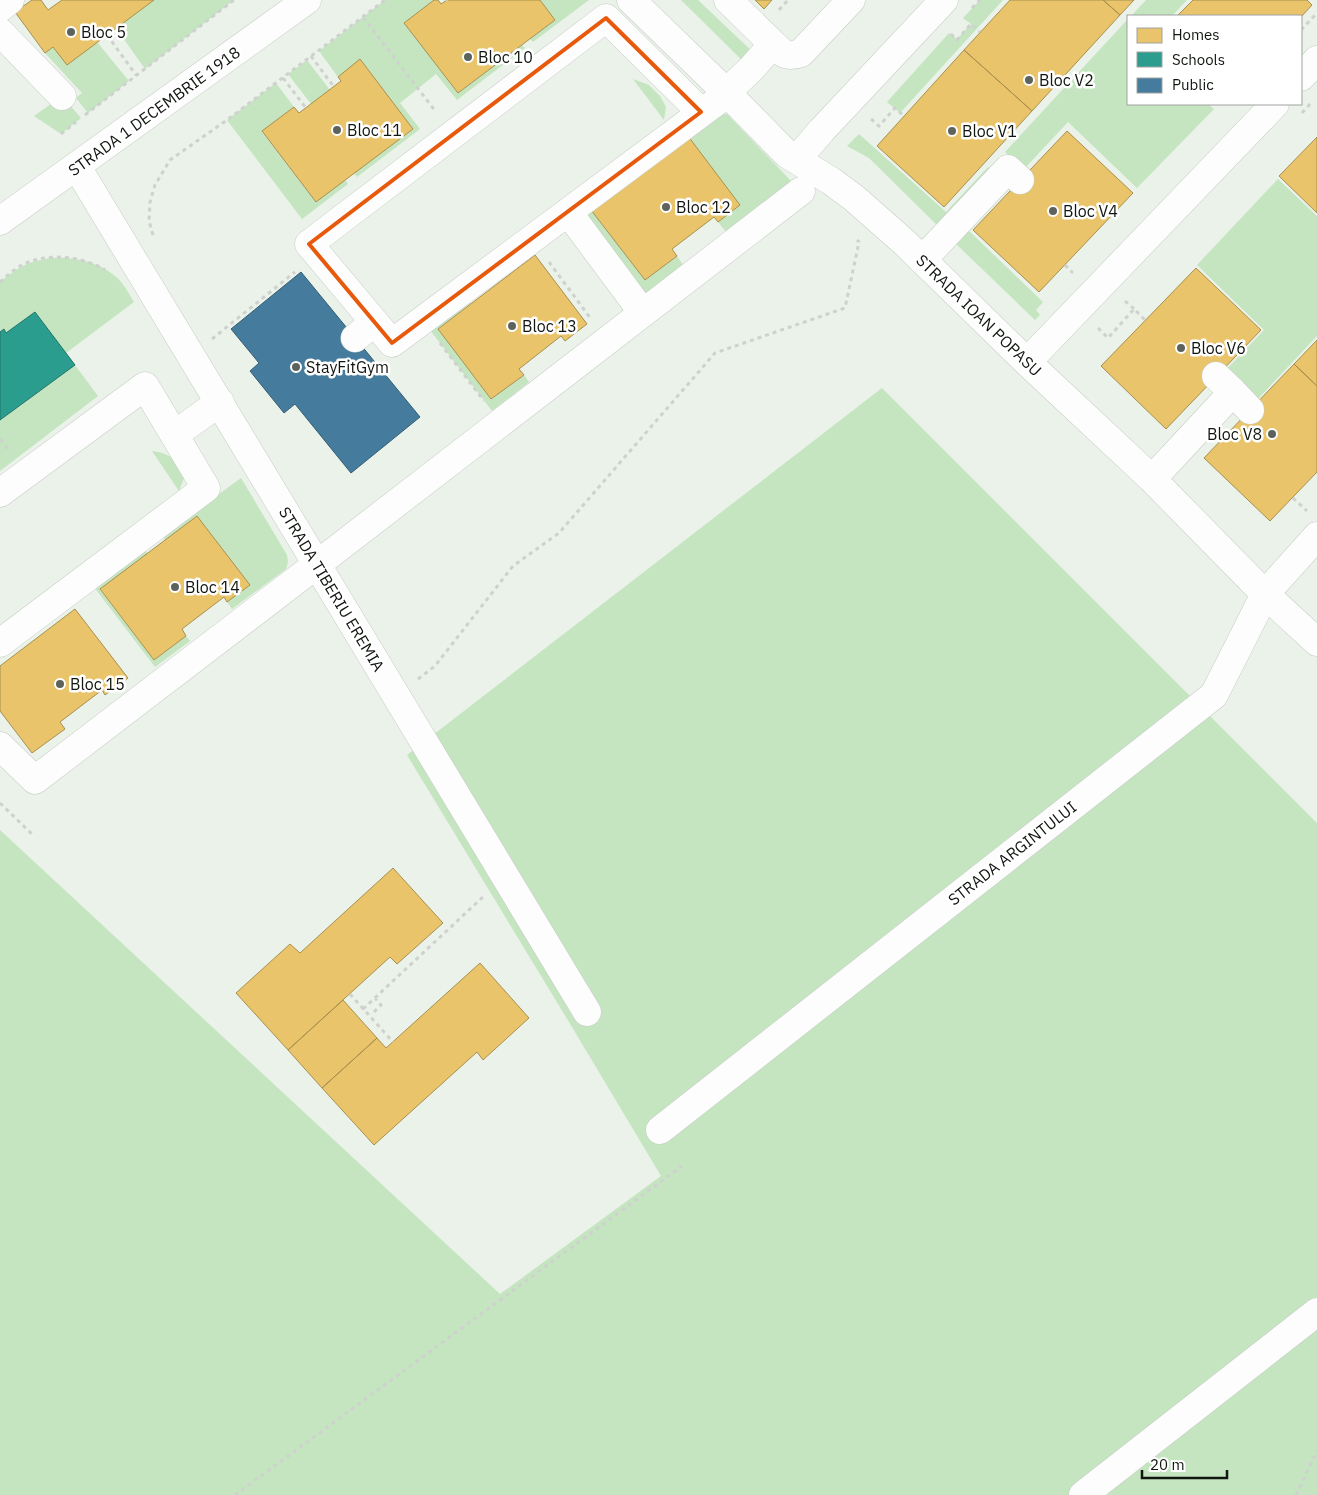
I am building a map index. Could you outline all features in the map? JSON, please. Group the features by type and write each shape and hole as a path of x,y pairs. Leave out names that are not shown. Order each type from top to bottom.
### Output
{"street":[{"path":"0,8 10,0"},
{"name":"STRADA 1 DECEMBRIE 1918","path":"0,221 307,0"},
{"name":"STRADA IOAN POPASU","path":"631,0 787,154 854,198 922,260 1026,362 1152,479 1265,594 1317,642"},
{"path":"728,0 782,53 792,56 801,53 851,0"},
{"path":"797,160 822,130 944,0"},
{"path":"701,112 606,18 308,244 365,330 392,343 701,112 726,92 773,44"},
{"path":"0,32 62,96"},
{"path":"1302,76 1317,60"},
{"path":"1026,362 1274,105"},
{"name":"STRADA TIBERIU EREMIA","path":"77,167 588,1012"},
{"path":"922,260 1007,168"},
{"path":"0,746 35,780 801,191"},
{"path":"568,212 642,313"},
{"path":"0,494 145,386 206,488 0,644"},
{"path":"1152,479 1233,393"},
{"path":"174,435 220,402"},
{"name":"STRADA ARGINTULUI","path":"660,1130 1214,695 1265,594 1313,524"},
{"path":"1082,1495 1317,1312"}],"path":[{"path":"61,134 234,0"},
{"path":"154,239 149,221 150,202 155,185 170,160 227,120 385,0"},
{"path":"1302,29 1317,13"},
{"path":"363,17 438,115"},
{"path":"949,33 957,40 971,24 980,32"},
{"path":"107,35 136,75"},
{"path":"312,56 334,87"},
{"path":"282,78 306,108"},
{"path":"887,102 904,116"},
{"path":"871,120 879,126 895,108"},
{"path":"392,689 402,691 435,666 513,566 560,533 715,353 845,308 859,242 853,235"},
{"path":"545,257 606,341"},
{"path":"0,282 22,265 36,260 51,258 82,260 108,272"},
{"path":"1125,300 1145,320"},
{"path":"1098,328 1108,338 1134,309"},
{"path":"1293,498 1313,524"},
{"path":"0,803 34,836"},
{"path":"363,1009 506,876"},
{"path":"350,994 393,1042"},
{"path":"374,1012 381,1005 375,998"},
{"path":"235,1495 682,1166"},
{"path":"1296,1495 1317,1451"}],"highlighted area":[{"path":"606,18 701,112 392,343 309,244"}],"green space":[{"path":"154,0 234,0 145,69 116,28"},
{"path":"385,0 434,0 404,23 458,93 522,45 525,48 457,100 436,74 400,103 420,129 357,177 354,173 413,129 361,60 338,77 319,51"},
{"path":"540,0 589,0 533,42 530,39 555,20"},
{"path":"681,0 698,0 756,55 751,69"},
{"path":"980,0 1003,0 900,113 887,102 949,33 957,39 971,24 963,18"},
{"path":"1146,0 1187,0 1173,15 1132,15"},
{"path":"1127,20 1127,105 1209,105 1214,109 1137,188 1068,122 1024,169 1005,152"},
{"path":"97,42 129,81 88,113 76,98 82,93 45,53 53,47"},
{"path":"307,60 330,90 311,104 288,74"},
{"path":"633,79 649,85 660,96 666,107 664,120"},
{"path":"276,83 294,107 262,132 316,202 345,180 348,184 302,219 227,120"},
{"path":"62,96 81,118 61,134 34,116"},
{"path":"727,114 792,182 726,232 718,222 740,205 688,136 710,115"},
{"path":"859,134 946,212 988,167 992,172 940,228 869,158 847,146"},
{"path":"1278,179 1317,216 1317,336 1256,401 1224,372 1264,330 1197,265"},
{"path":"1006,186 1009,189 969,231 1043,302 1036,310 1040,315 1035,320 953,241"},
{"path":"584,210 591,210 645,280 677,256 683,265 646,293"},
{"path":"51,258 68,258 93,263 118,279 134,302 66,353 35,312 6,333 4,329 0,332 0,282 23,266 35,261"},
{"path":"469,300 471,303 438,329 491,399 524,375 529,382 492,411 430,330"},
{"path":"75,365 98,396 0,471 0,420"},
{"path":"882,388 1317,823 1317,1495 0,1495 0,830 500,1294 661,1176 407,755"},
{"path":"152,451 165,454 175,462 184,478 179,491"},
{"path":"241,478 287,555 288,562 286,569 232,609 227,602 250,585 197,516 165,540 162,536"},
{"path":"145,550 148,554 100,590 154,660 186,636 190,641 155,667 94,587"}],"building: Homes":[{"name":"Bloc 5","path":"32,0 41,0 48,10 62,0 154,0 67,65 53,47 45,53 15,12"},
{"name":"Bloc 10","path":"434,0 438,0 441,4 447,0 540,0 555,20 458,93 404,23"},
{"path":"755,0 772,0 764,9"},
{"name":"Bloc V2","path":"1010,0 1103,0 1120,15 1032,111 964,50"},
{"path":"1103,0 1134,0 1120,15"},
{"path":"1193,0 1307,0 1312,5 1302,16 1178,15"},
{"name":"Bloc V1","path":"964,50 1032,111 944,207 877,146"},
{"name":"Bloc 11","path":"360,59 413,129 316,202 262,131 294,107 299,113 341,81 338,77"},
{"name":"Bloc V4","path":"1067,131 1133,193 1039,292 973,230"},
{"name":"Bloc 12","path":"688,136 740,205 718,222 714,217 672,249 677,256 645,280 591,210"},
{"path":"1317,137 1317,213 1279,176"},
{"name":"Bloc 13","path":"535,255 587,324 565,341 561,336 519,369 524,375 491,399 438,329"},
{"name":"Bloc V6","path":"1196,268 1261,330 1166,429 1101,366"},
{"path":"1317,340 1317,386 1294,364"},
{"name":"Bloc V8","path":"1294,364 1317,386 1317,472 1270,521 1204,458"},
{"name":"Bloc 14","path":"197,516 250,585 227,602 224,597 182,629 186,636 154,660 100,589"},
{"name":"Bloc 15","path":"75,609 128,678 105,695 102,690 60,722 65,729 32,753 0,711 0,666"},
{"path":"393,868 443,923 397,964 390,957 288,1050 236,993 290,944 300,953"},
{"path":"480,963 529,1018 483,1060 477,1052 374,1145 322,1088 377,1038 386,1048"},
{"path":"343,1000 377,1038 322,1088 288,1050"}],"building: Schools":[{"path":"35,312 75,365 0,420 0,332 4,329 6,333"}],"building: Public":[{"path":"301,272 420,417 351,473 295,404 284,413 250,371 259,363 231,329"}],"place":[{"name":"Bloc 5","path":"71,32"},
{"name":"Bloc 10","path":"468,57"},
{"name":"Bloc V2","path":"1029,80"},
{"name":"Bloc 11","path":"337,130"},
{"name":"Bloc V1","path":"952,131"},
{"name":"Bloc 12","path":"666,207"},
{"name":"Bloc V4","path":"1053,211"},
{"name":"Bloc 13","path":"512,326"},
{"name":"Bloc V6","path":"1181,348"},
{"name":"StayFitGym","path":"296,367"},
{"name":"Bloc V8","path":"1272,434"},
{"name":"Bloc 14","path":"175,587"},
{"name":"Bloc 15","path":"60,684"}]}
